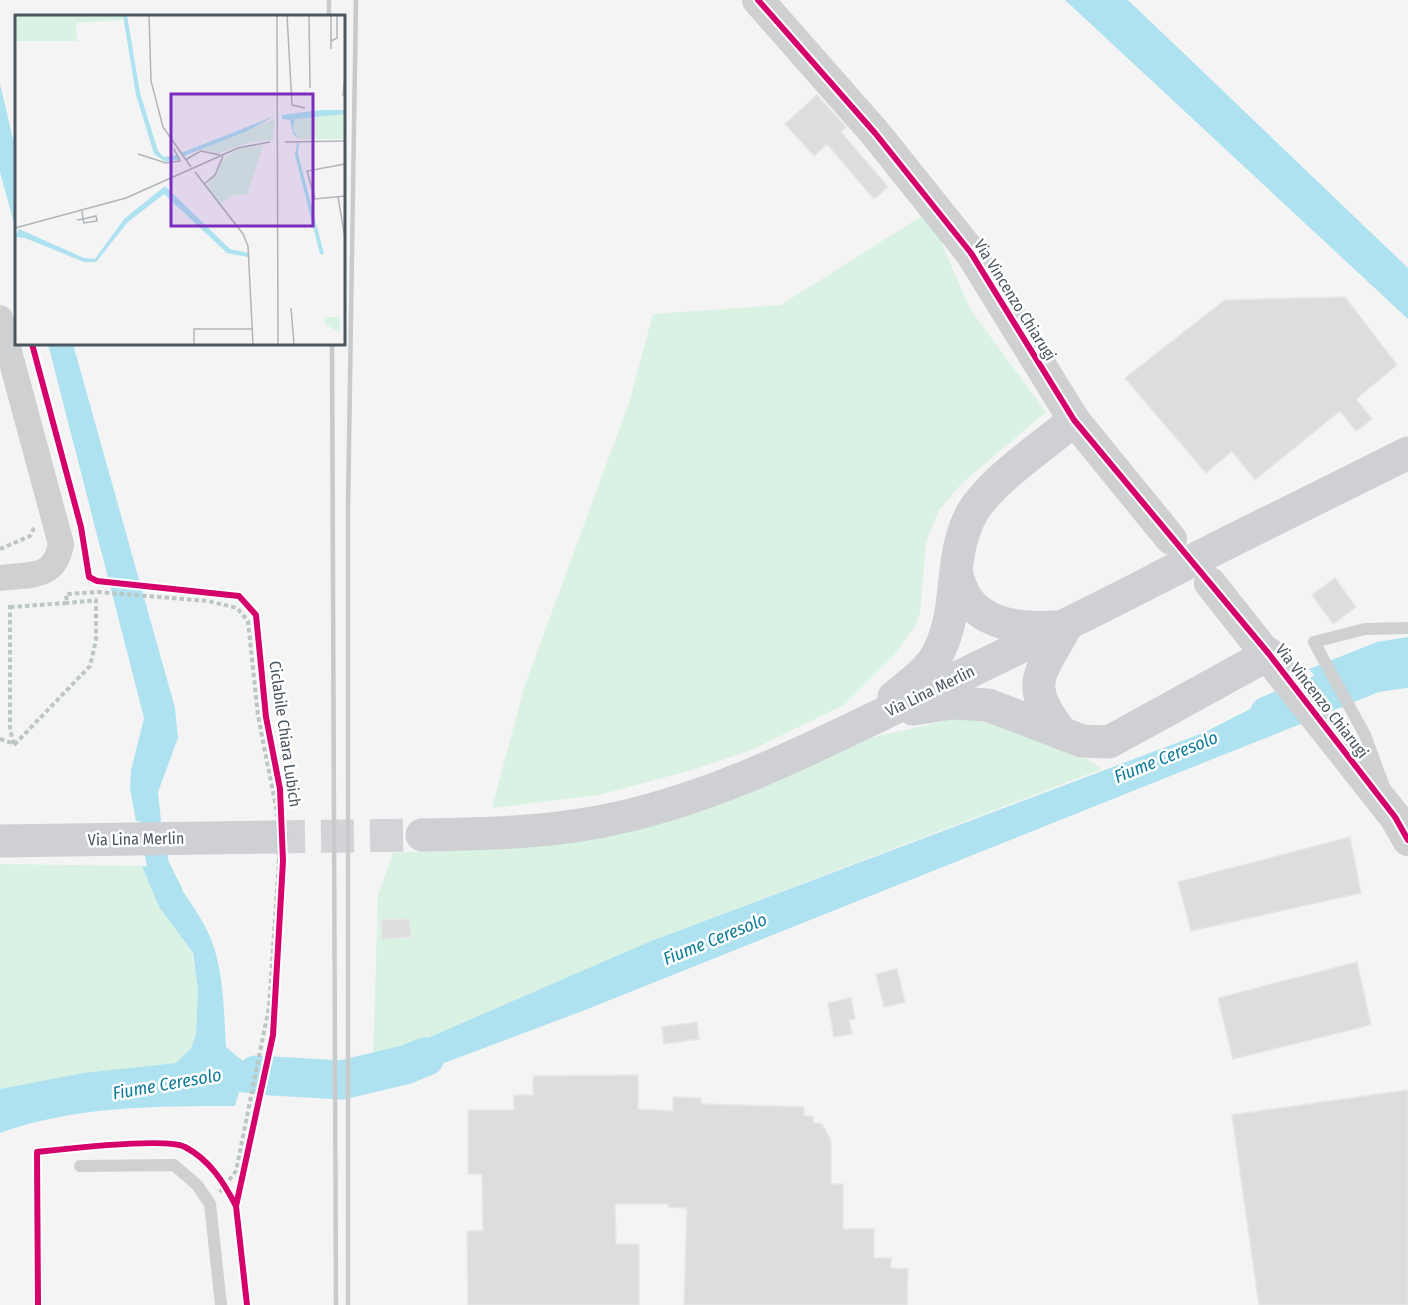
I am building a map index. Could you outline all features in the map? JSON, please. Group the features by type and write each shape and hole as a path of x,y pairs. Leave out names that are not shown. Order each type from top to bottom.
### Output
{"main road":[{"path":"860,725 921,674 939,652 951,616 958,548 973,512 997,485 1074,420"},
{"name":"Via Lina Merlin","path":"422,835 549,830 621,817 701,794 746,778 1066,626 1408,453"},
{"path":"956,573 967,599 986,616 1009,626 1036,628 1066,626"},
{"path":"1061,732 1042,708 1037,690 1041,674 1066,626"},
{"path":"860,725 920,707 953,703 988,705 1082,741 1109,741 1269,654"},
{"name":"Via Lina Merlin","path":"0,841 279,837"}],"street":[{"name":"Via Vincenzo Chiarugi","path":"758,0 875,133 971,253 1074,420 1171,539"},
{"path":"0,318 61,544 58,558 50,569 42,573 0,578"},
{"name":"Via Vincenzo Chiarugi","path":"1210,583 1269,654 1352,739 1402,828"}],"lane":[{"path":"1352,739 1314,642 1365,629 1408,628"},
{"path":"80,1166 174,1165 197,1185 210,1204 221,1305"}],"path":[{"path":"67,603 66,594 98,592 208,601 237,608 248,621 258,716 279,837 269,1007 236,1172 210,1204"},
{"path":"96,600 96,640 90,666 15,744 10,730 10,607 96,600"},
{"path":"0,739 15,744"},
{"path":"243,1172 260,1096"},
{"path":"218,1177 231,1196"}],"green space":[{"path":"928,212 970,309 1046,412 962,483 939,510 926,542 920,612 916,625 895,654 844,705 749,751 692,770 599,795 492,808 524,688 630,400 653,314 781,305"},
{"path":"955,719 989,720 1069,748 1102,769 651,941 407,1047 373,1059 378,895 393,853 495,847 704,807 763,788 861,740"},
{"path":"0,864 142,866 159,907 192,953 198,991 196,1034 191,1048 176,1063 83,1073 0,1089"}],"water":[{"path":"1065,0 1128,0 1408,268 1408,319"},
{"path":"0,84 15,147 15,227 0,172"},
{"path":"48,345 73,345 175,708 178,738 158,792 161,821 136,821 130,788 131,770 144,718"},
{"path":"1408,637 1408,686 1380,690 1341,708 1309,669 1377,642"},
{"path":"1276,696 1303,723 585,1010 372,1090 373,1059 407,1047 651,941 1203,733"},
{"path":"142,866 165,868 194,907 206,928 215,951 220,974 226,1047 244,1062 307,1063 308,1097 239,1092 235,1106 116,1109 57,1117 0,1133 0,1089 83,1073 176,1063 191,1048 196,1034 198,991 193,953 159,907"}],"building":[{"path":"817,95 846,127 841,132 888,187 874,199 827,144 814,156 785,124"},
{"path":"1345,297 1397,365 1356,399 1372,419 1356,431 1340,411 1255,480 1232,451 1206,473 1125,378 1225,300"},
{"path":"1335,578 1356,607 1333,624 1312,595"},
{"path":"1350,837 1361,893 1191,931 1178,882"},
{"path":"409,919 411,937 382,939 381,920"},
{"path":"1357,962 1371,1025 1233,1059 1218,998"},
{"path":"897,969 905,1002 884,1007 876,974"},
{"path":"851,998 855,1019 849,1020 852,1034 834,1037 828,1003"},
{"path":"697,1022 699,1039 664,1044 662,1027"},
{"path":"638,1075 638,1109 673,1111 673,1097 701,1098 701,1104 804,1107 804,1116 813,1116 813,1123 822,1124 831,1141 831,1184 843,1184 843,1229 874,1229 874,1258 891,1258 891,1268 908,1269 907,1305 684,1305 687,1208 668,1207 668,1204 615,1204 616,1244 639,1244 639,1305 468,1305 467,1231 483,1231 482,1174 468,1174 468,1110 514,1110 514,1095 533,1095 533,1076"},
{"path":"1408,1090 1408,1305 1259,1305 1232,1115"}],"waterway":[{"name":"Fiume Ceresolo","path":"1269,715 1374,673 1408,668"},
{"path":"150,825 158,865 172,893"},
{"name":"Fiume Ceresolo","path":"256,1075 341,1080 405,1065 425,1057"}],"tunnel":[{"path":"272,837 422,835"}],"railway":[{"path":"329,0 329,15"},
{"path":"348,1305 348,508 356,0"},
{"path":"332,345 336,1305"}],"cycle path":[{"path":"758,0 875,133 971,253 1074,420 1269,654 1395,817 1408,840"},
{"name":"Ciclabile Chiara Lubich","path":"32,345 81,527 89,577 97,581 239,596 256,615 266,717 280,789 283,861 273,1035 236,1206 247,1305"},
{"path":"38,1305 37,1152 137,1143 174,1144 185,1147 202,1158 221,1181 236,1206"}]}
